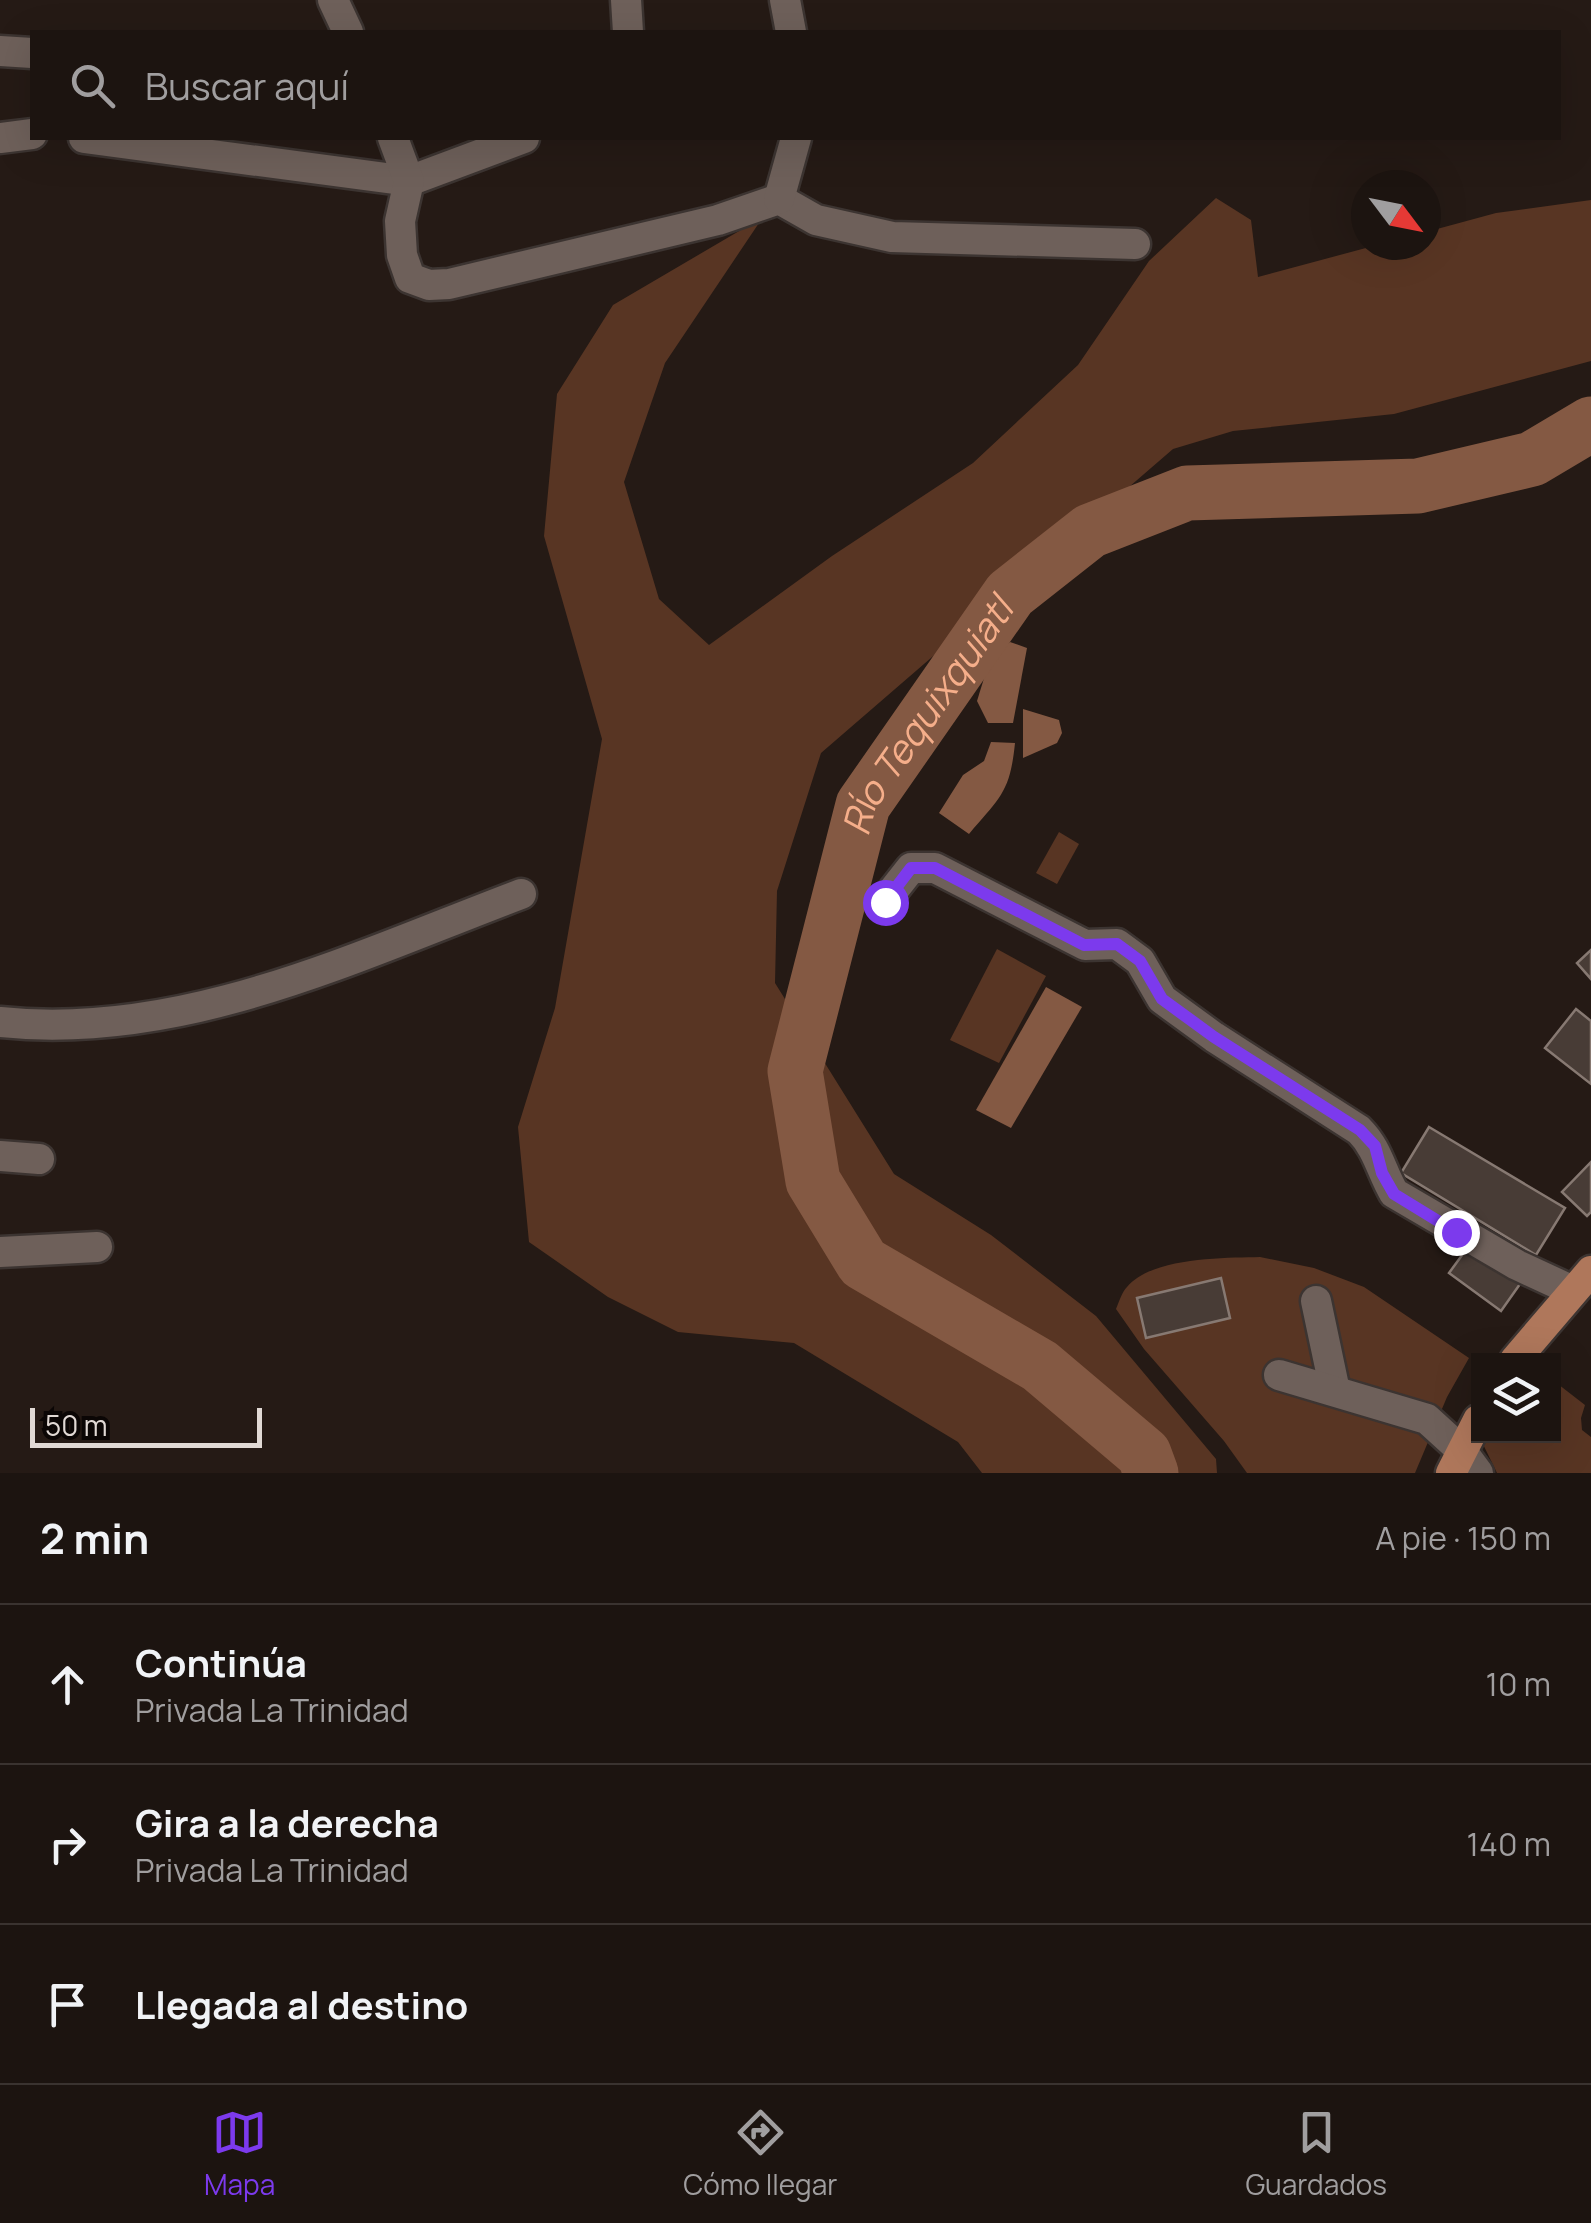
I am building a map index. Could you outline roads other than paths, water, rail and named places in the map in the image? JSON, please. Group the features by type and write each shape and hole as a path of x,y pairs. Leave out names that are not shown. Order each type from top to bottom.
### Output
{"main road":[{"path":"1521,1353 1582,1282"},
{"path":"1463,1465 1471,1441"}],"street":[{"path":"333,0 347,30"},
{"path":"626,0 628,30"},
{"path":"786,0 792,30"},
{"path":"0,50 30,53"},
{"path":"0,138 30,134"},
{"path":"99,140 409,181 519,140"},
{"path":"395,140 409,181 400,221 402,255 410,278 429,285 449,284 718,220 779,199 816,220 892,236 1135,244"},
{"path":"779,199 796,140"},
{"path":"885,902 911,868 935,868 1084,945 1117,944 1140,961 1162,999 1360,1130 1375,1146 1382,1173 1394,1194 1502,1257 1582,1282"},
{"path":"0,1022 106,1024 186,1012 269,988 521,894"},
{"path":"0,1156 39,1159"},
{"path":"0,1252 98,1248"},
{"path":"1316,1301 1335,1391"},
{"path":"1279,1375 1427,1419 1463,1465"}],"waterway":[{"name":"Río Tequixquiatl","path":"1151,1473 1144,1454 1040,1366 863,1263 813,1181 795,1071 863,805 1010,594 1090,531 1187,493 1418,486 1532,459 1591,424"}]}
